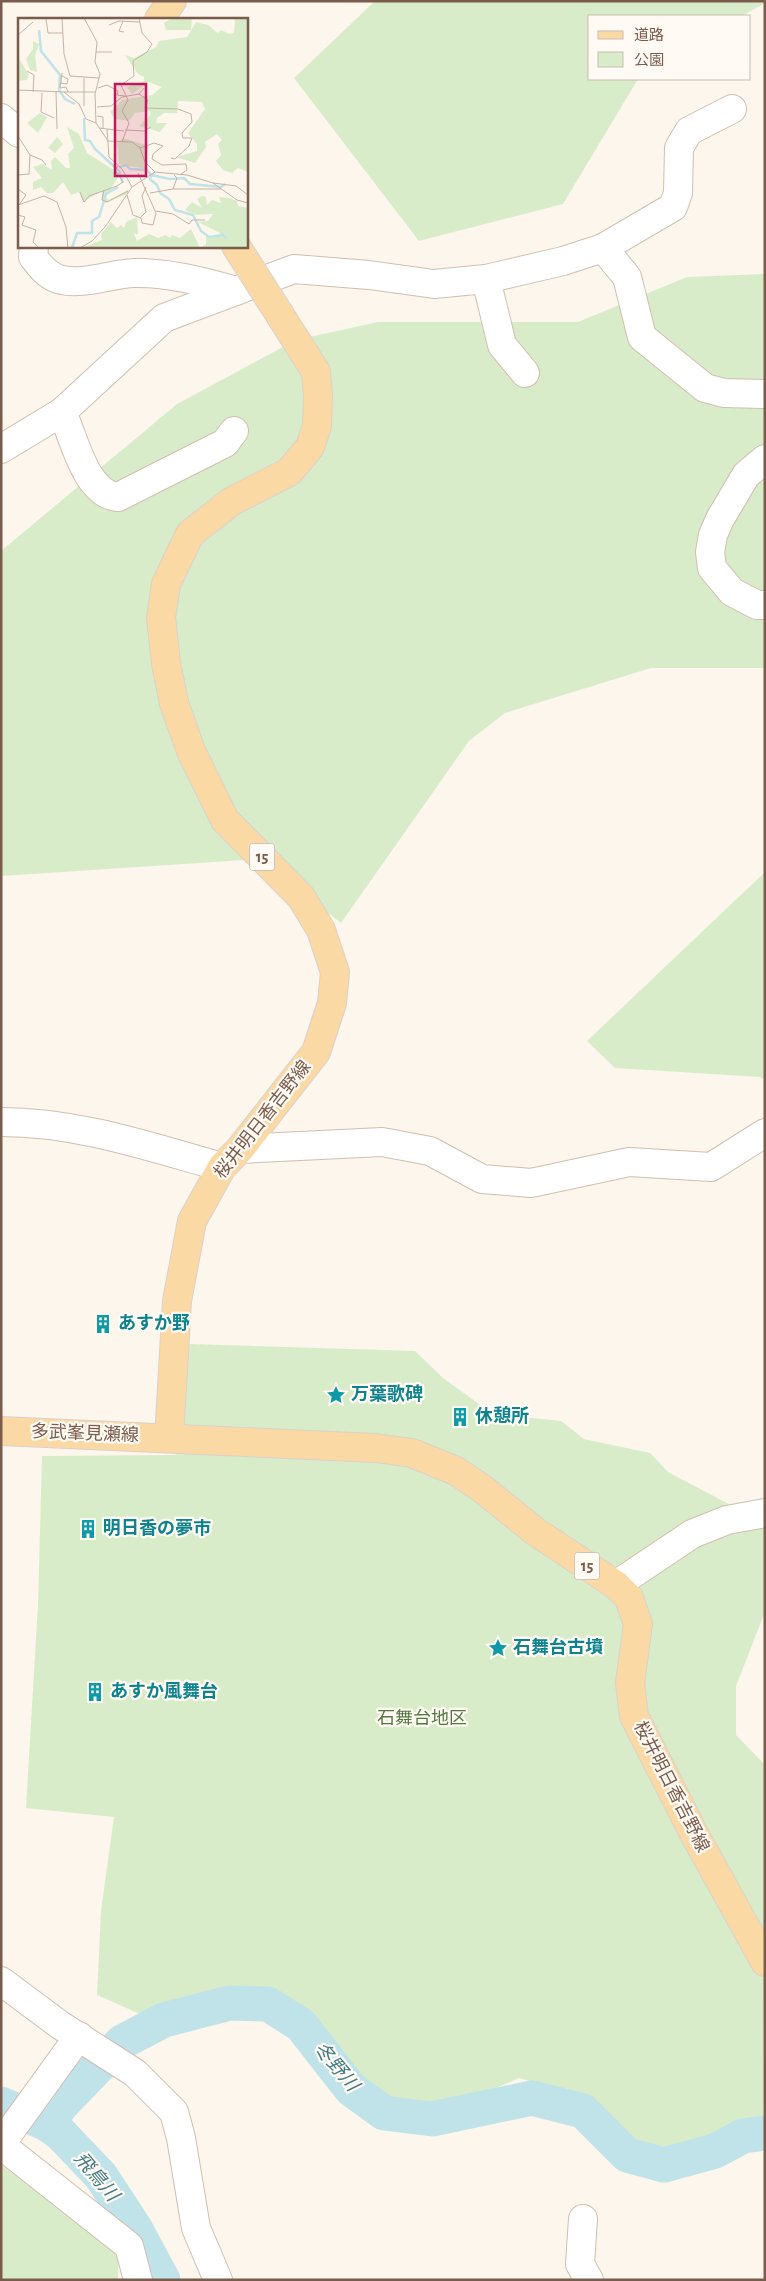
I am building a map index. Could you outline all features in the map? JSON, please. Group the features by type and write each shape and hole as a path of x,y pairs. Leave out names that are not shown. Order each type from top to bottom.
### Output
{"main road":[{"path":"160,18 172,1"},
{"name":"桜井明日香吉野線","path":"243,257 316,372 318,396 317,426 310,447 289,472 232,501 190,534 166,584 161,618 166,663 174,703 191,751 225,820 301,896 320,930 335,972 332,1003 316,1052 231,1158 192,1221 183,1260 177,1301 169,1438 375,1448 427,1458 468,1478 536,1532 616,1585 629,1598 638,1624 630,1683 632,1705 638,1727 765,1962"},
{"name":"多武峯見瀬線","path":"1,1431 169,1438"}],"street":[{"path":"1,450 62,412 164,318 294,269 369,275 434,284 486,279 563,261 603,248 673,207 678,193 679,148 688,131 732,109"},
{"path":"1,118 18,132"},
{"path":"34,248 33,256 42,269 58,279 74,281 135,273 205,282 236,290"},
{"path":"603,248 627,276 642,337 705,388 724,394 765,394"},
{"path":"486,279 502,344 525,374"},
{"path":"62,412 79,459 97,486 109,496 118,497 225,443 234,431"},
{"path":"765,459 746,475 724,512 713,535 710,552 712,568 732,592 758,605 765,605"},
{"path":"1,1122 27,1122 84,1129 231,1158 382,1142 430,1151 482,1179 531,1182 629,1162 711,1167 765,1133"},
{"path":"616,1585 692,1534 727,1520 765,1513"},
{"path":"1,1981 60,2025 135,2073 174,2112 181,2138 196,2228 218,2280"},
{"path":"79,2036 1,2145 129,2246 138,2280"},
{"path":"583,2218 580,2264 589,2280"}],"green space":[{"path":"375,1 765,1 765,3 744,15 588,15 588,80 637,80 563,204 419,241 294,78"},
{"path":"765,274 765,668 651,668 505,713 469,741 341,923 259,859 1,876 1,551 177,404 296,340 378,322 578,322 687,277"},
{"path":"765,872 765,1080 760,1077 615,1068 587,1041"},
{"name":"石舞台地区","path":"189,1344 415,1351 443,1378 493,1414 561,1421 584,1439 650,1453 668,1472 740,1510 765,1515 765,1612 736,1686 736,1735 765,1765 763,2120 728,2128 676,2154 638,2153 608,2120 562,2090 519,2078 466,2101 428,2109 383,2105 358,2084 309,2019 276,1997 237,1991 191,1998 149,2018 97,1995 101,1911 114,1817 26,1808 38,1605 42,1456 176,1455 182,1364"},
{"path":"1,2165 119,2248 118,2280 1,2280"}],"waterway":[{"name":"冬野川","path":"47,2124 62,2104 122,2042 164,2020 230,2003 268,2004 301,2025 351,2089 384,2113 432,2119 532,2098 583,2111 627,2155 664,2165 715,2151 743,2136 765,2133"},
{"name":"飛鳥川","path":"1,2104 47,2124 60,2133 101,2176 135,2228 163,2280"}],"place":[{"name":"あすか野","path":"103,1324"},
{"name":"万葉歌碑","path":"336,1395"},
{"name":"休憩所","path":"460,1417"},
{"name":"明日香の夢市","path":"88,1529"},
{"name":"石舞台古墳","path":"498,1648"},
{"name":"あすか風舞台","path":"95,1692"}]}
